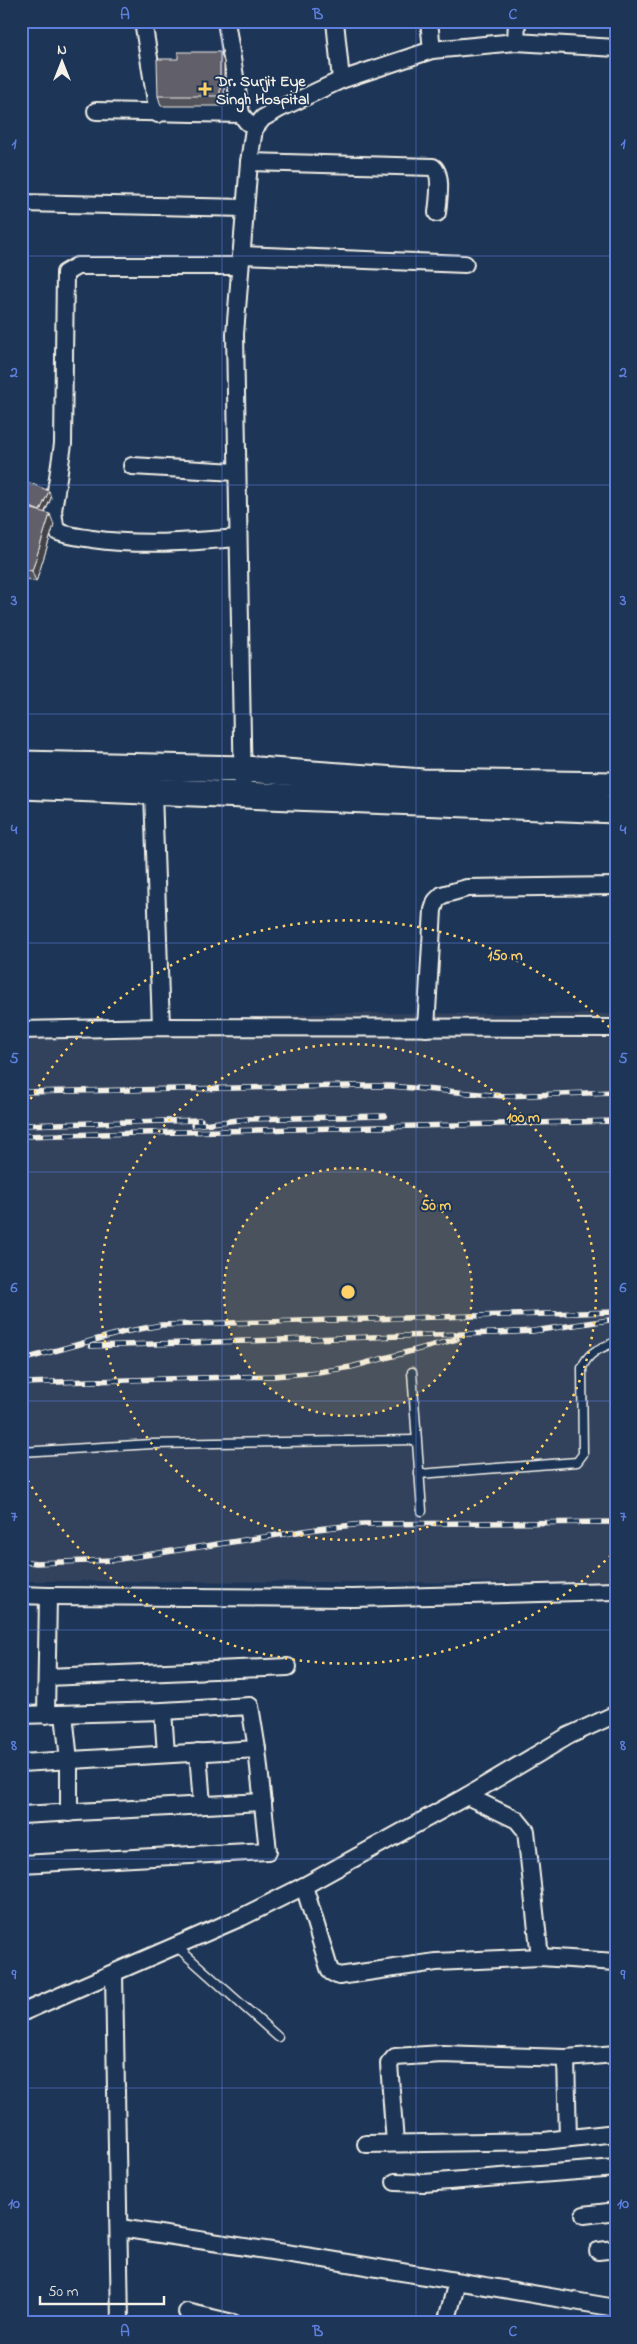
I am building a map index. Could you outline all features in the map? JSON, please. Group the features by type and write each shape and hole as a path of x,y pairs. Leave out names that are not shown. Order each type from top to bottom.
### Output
{"main road":[{"path":"21,764 244,769 423,782 616,785"},
{"path":"21,786 616,810"}],"street":[{"path":"143,21 158,114"},
{"path":"226,21 242,114 254,129"},
{"path":"334,21 341,80"},
{"path":"429,21 432,50"},
{"path":"516,42 517,21"},
{"path":"243,796 235,334 249,162 254,129 263,118 341,80 432,50 516,42 616,48"},
{"path":"96,111 158,114 242,114"},
{"path":"249,162 433,167 438,172 437,213"},
{"path":"22,203 245,208"},
{"path":"238,538 152,544 118,543 71,536 58,532 55,526 53,511 63,444 65,273 77,266 240,260 465,264"},
{"path":"132,466 236,472"},
{"path":"153,792 161,1027"},
{"path":"426,1028 433,910 436,901 442,896 468,888 616,886"},
{"path":"21,1030 161,1027 616,1028"},
{"path":"21,1595 354,1598 616,1591"},
{"path":"46,1714 48,1596"},
{"path":"47,1678 288,1667"},
{"path":"21,1715 162,1711 250,1706 257,1749 268,1851 21,1864"},
{"path":"162,1711 166,1754"},
{"path":"64,1714 69,1760 69,1813"},
{"path":"21,2013 242,1917 304,1886 468,1796 568,1736 616,1714"},
{"path":"21,1763 257,1749"},
{"path":"198,1752 202,1805"},
{"path":"468,1796 517,1820 526,1831 540,1957"},
{"path":"21,1815 263,1802"},
{"path":"304,1886 329,1968 331,1972 339,1976 436,1962 540,1957 616,1962"},
{"path":"114,1973 120,2228 120,2323"},
{"path":"395,2143 389,2064 395,2057 442,2054 566,2058 616,2054"},
{"path":"566,2058 568,2138"},
{"path":"366,2144 544,2141 616,2133"},
{"path":"395,2182 424,2183 616,2168"},
{"path":"584,2215 616,2211"},
{"path":"120,2228 616,2308"},
{"path":"598,2251 616,2250"},
{"path":"446,2323 457,2282"},
{"path":"187,2312 233,2323"}],"lane":[{"path":"419,1474 577,1462 583,1454 582,1368 585,1360 593,1351 616,1342"},
{"path":"412,1372 422,1511"},
{"path":"21,1452 152,1444 416,1440"},
{"path":"176,1946 278,2037"}],"shaded area":[{"path":"338,1013 616,1014 616,1583 21,1581 21,1029"}],"building":[{"path":"178,52 220,52 220,96 158,96 157,59 178,59"},
{"path":"21,479 49,491 40,511 21,503"},
{"path":"21,506 50,514 32,571 21,568"}],"railway":[{"path":"21,1092 349,1086 390,1086 503,1096 616,1092"},
{"path":"193,1125 248,1119 385,1116"},
{"path":"21,1125 201,1120"},
{"path":"21,1136 616,1121"},
{"path":"21,1360 124,1332 161,1325 616,1312"},
{"path":"91,1346 495,1333 533,1331 616,1319"},
{"path":"21,1383 274,1376 318,1372 351,1367 457,1339"},
{"path":"21,1561 36,1563 113,1560 317,1529 363,1524 616,1522"}],"place":[{"name":"Dr. Surjit Eye Singh Hospital","path":"205,89"}]}
